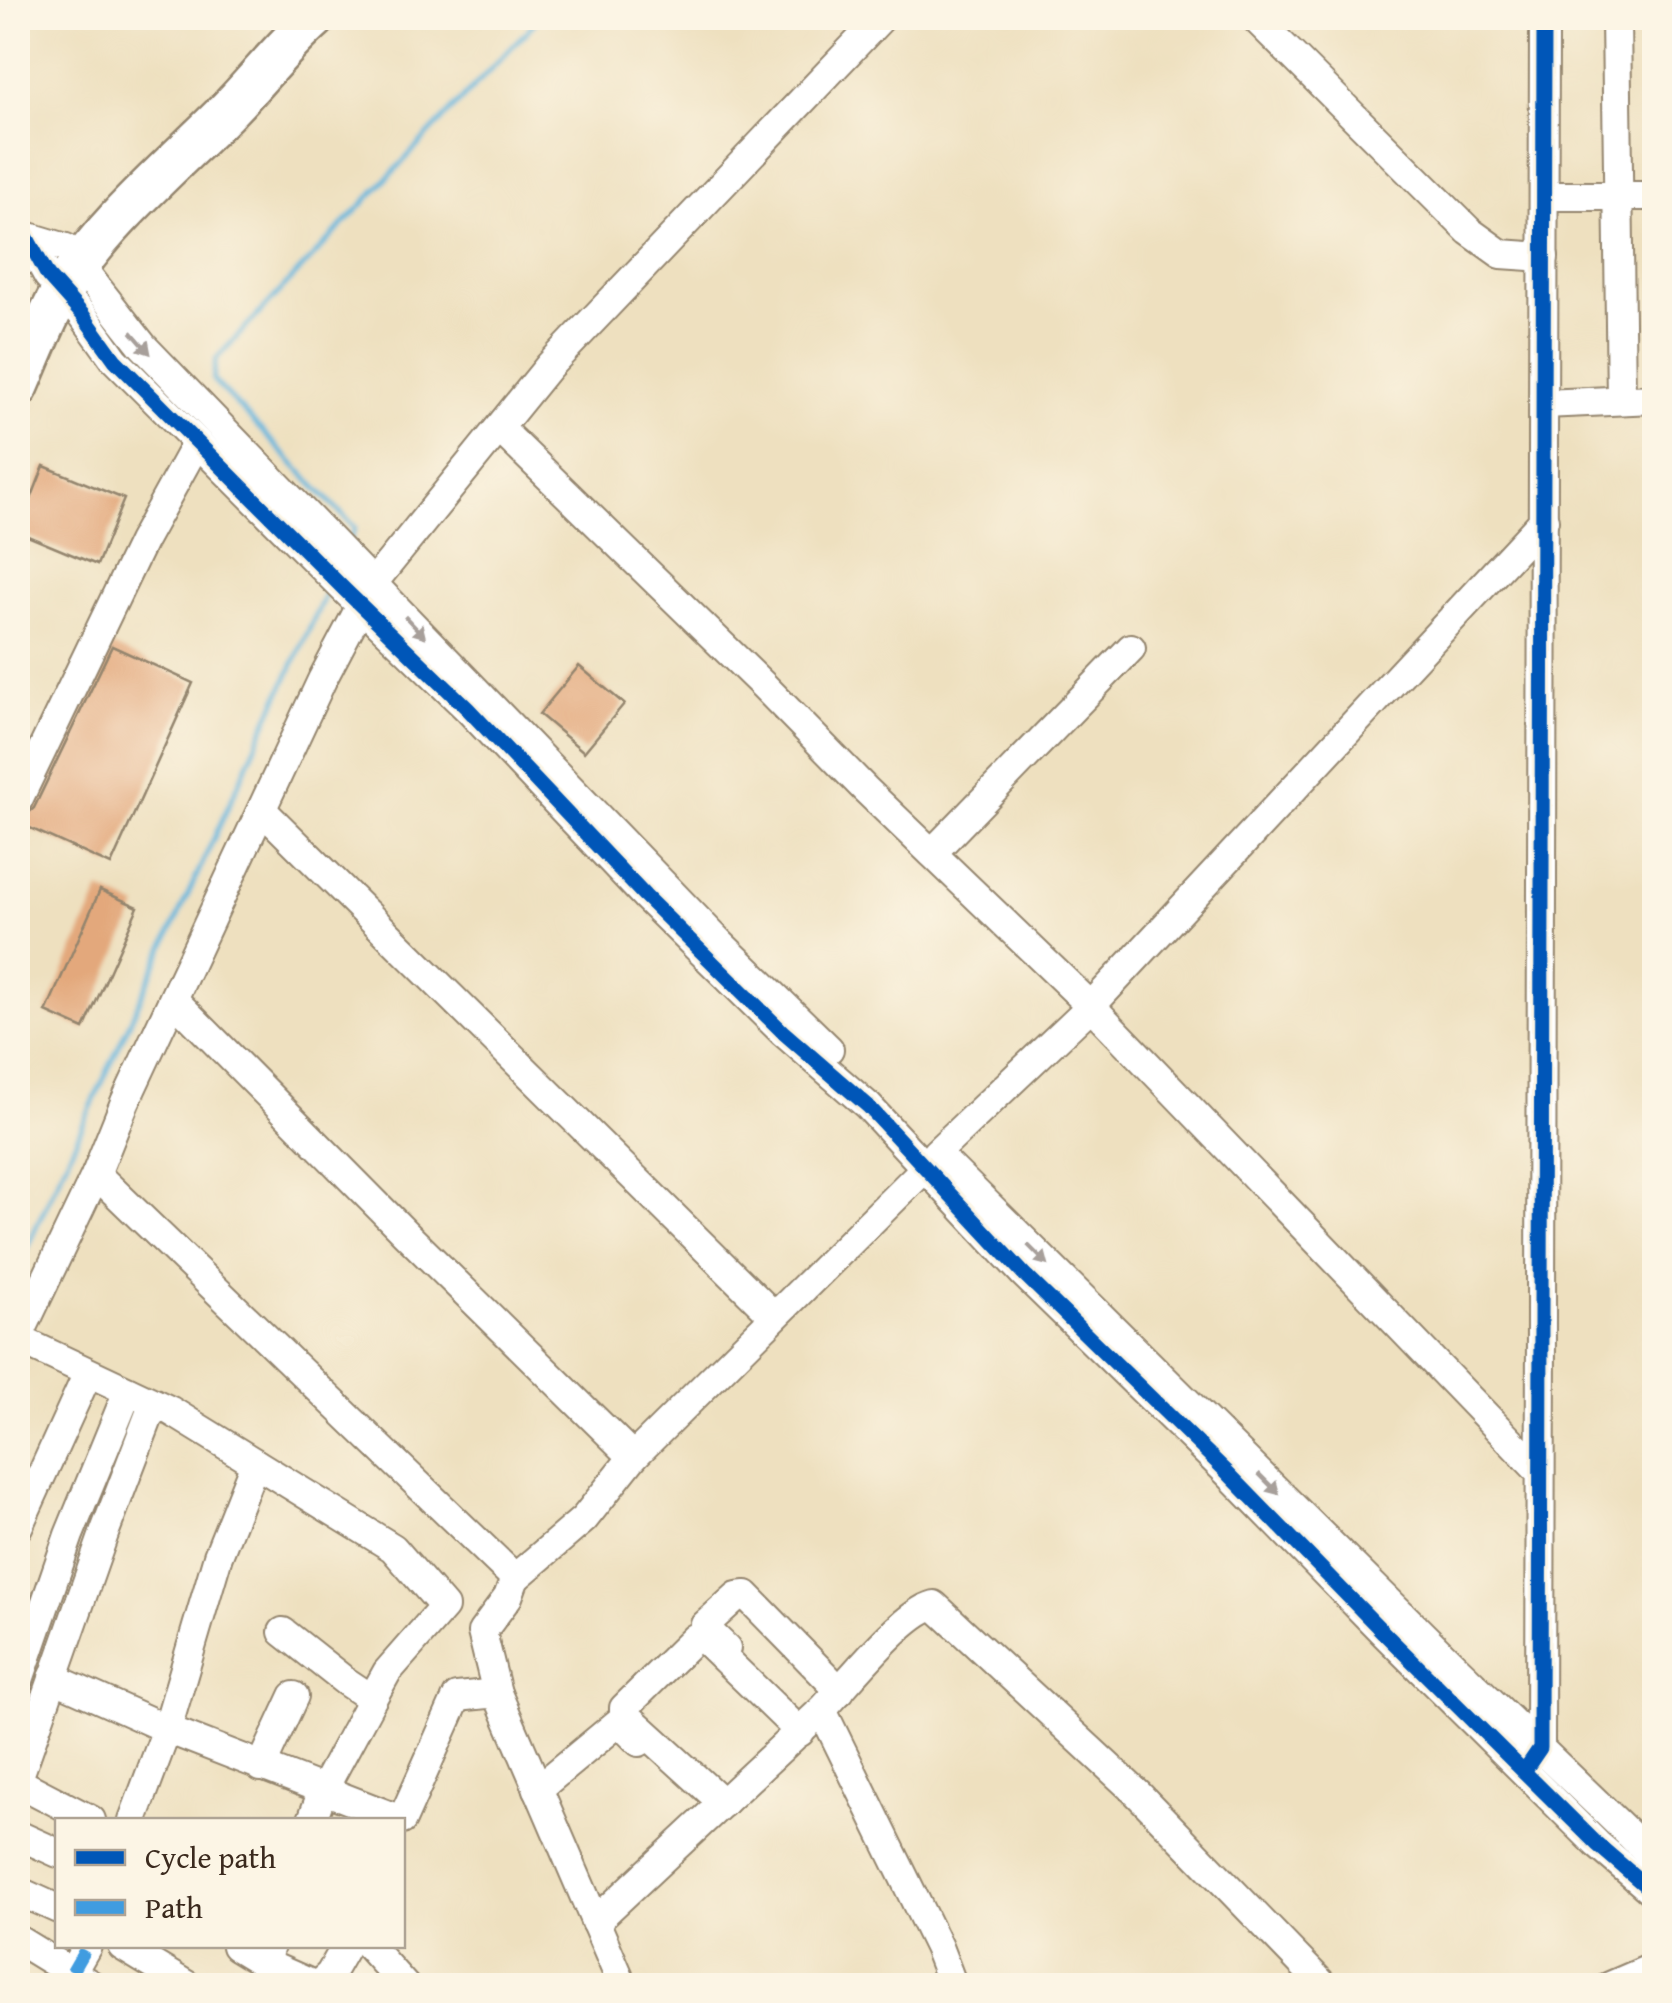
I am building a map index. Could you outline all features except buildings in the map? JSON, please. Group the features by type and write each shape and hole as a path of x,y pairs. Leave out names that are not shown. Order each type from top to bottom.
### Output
{"highway":[{"path":"18,327 54,270 132,173 289,18"},
{"path":"18,387 54,270 121,216 315,18"}],"street":[{"path":"313,1818 322,1790 387,1672 444,1608 393,1548 171,1411 18,1339 322,680 367,595 549,366 881,18"},
{"path":"1255,18 1469,231 1501,254 1544,257"},
{"path":"1544,18 1538,1470 1532,1759 1596,1844 1654,1894"},
{"path":"1616,18 1621,400"},
{"path":"1544,196 1654,196"},
{"path":"22,232 54,270 115,360 197,442 367,595 720,943 931,1160 1532,1759 1654,1858"},
{"path":"54,270 144,346 367,595"},
{"path":"1544,404 1654,398"},
{"path":"499,428 1091,1006 1538,1470"},
{"path":"18,800 142,542 197,442"},
{"path":"623,1986 496,1692 482,1632 516,1578 584,1518 633,1457 1091,1006 1544,520"},
{"path":"932,853 1131,648"},
{"path":"262,810 774,1316"},
{"path":"174,1000 633,1457"},
{"path":"96,1174 516,1578"},
{"path":"18,1527 88,1372"},
{"path":"87,1818 18,1780 105,1531 141,1397"},
{"path":"18,1683 69,1535 141,1397"},
{"path":"134,1818 167,1729 218,1556 255,1463"},
{"path":"595,1922 817,1715 904,1621 934,1606 1138,1794 1324,1986"},
{"path":"283,1632 372,1700"},
{"path":"717,1809 624,1712 696,1638 706,1640 817,1715 938,1947 953,1986"},
{"path":"53,1678 167,1729 397,1818"},
{"path":"403,1818 457,1696 496,1692"},
{"path":"261,1767 294,1696"},
{"path":"538,1789 619,1722 717,1809"},
{"path":"18,1835 55,1852"},
{"path":"18,1890 55,1908"},
{"path":"18,1940 82,1979 86,1948"},
{"path":"125,1948 188,1986"},
{"path":"267,1954 317,1986 330,1974 345,1948"},
{"path":"372,1948 405,1986"},
{"path":"1610,1986 1654,1966"}],"waterway":[{"path":"347,546 355,528 213,380 216,359 539,18"},
{"path":"18,1267 328,588"}],"marked path":[{"path":"72,1972 86,1948"}],"cycle path":[{"path":"1525,1770 1540,1748 1544,18"},
{"path":"18,228 48,276 115,360 468,709 645,896 784,1033 868,1106 1024,1274 1226,1471 1385,1634 1597,1844 1654,1893"}]}
